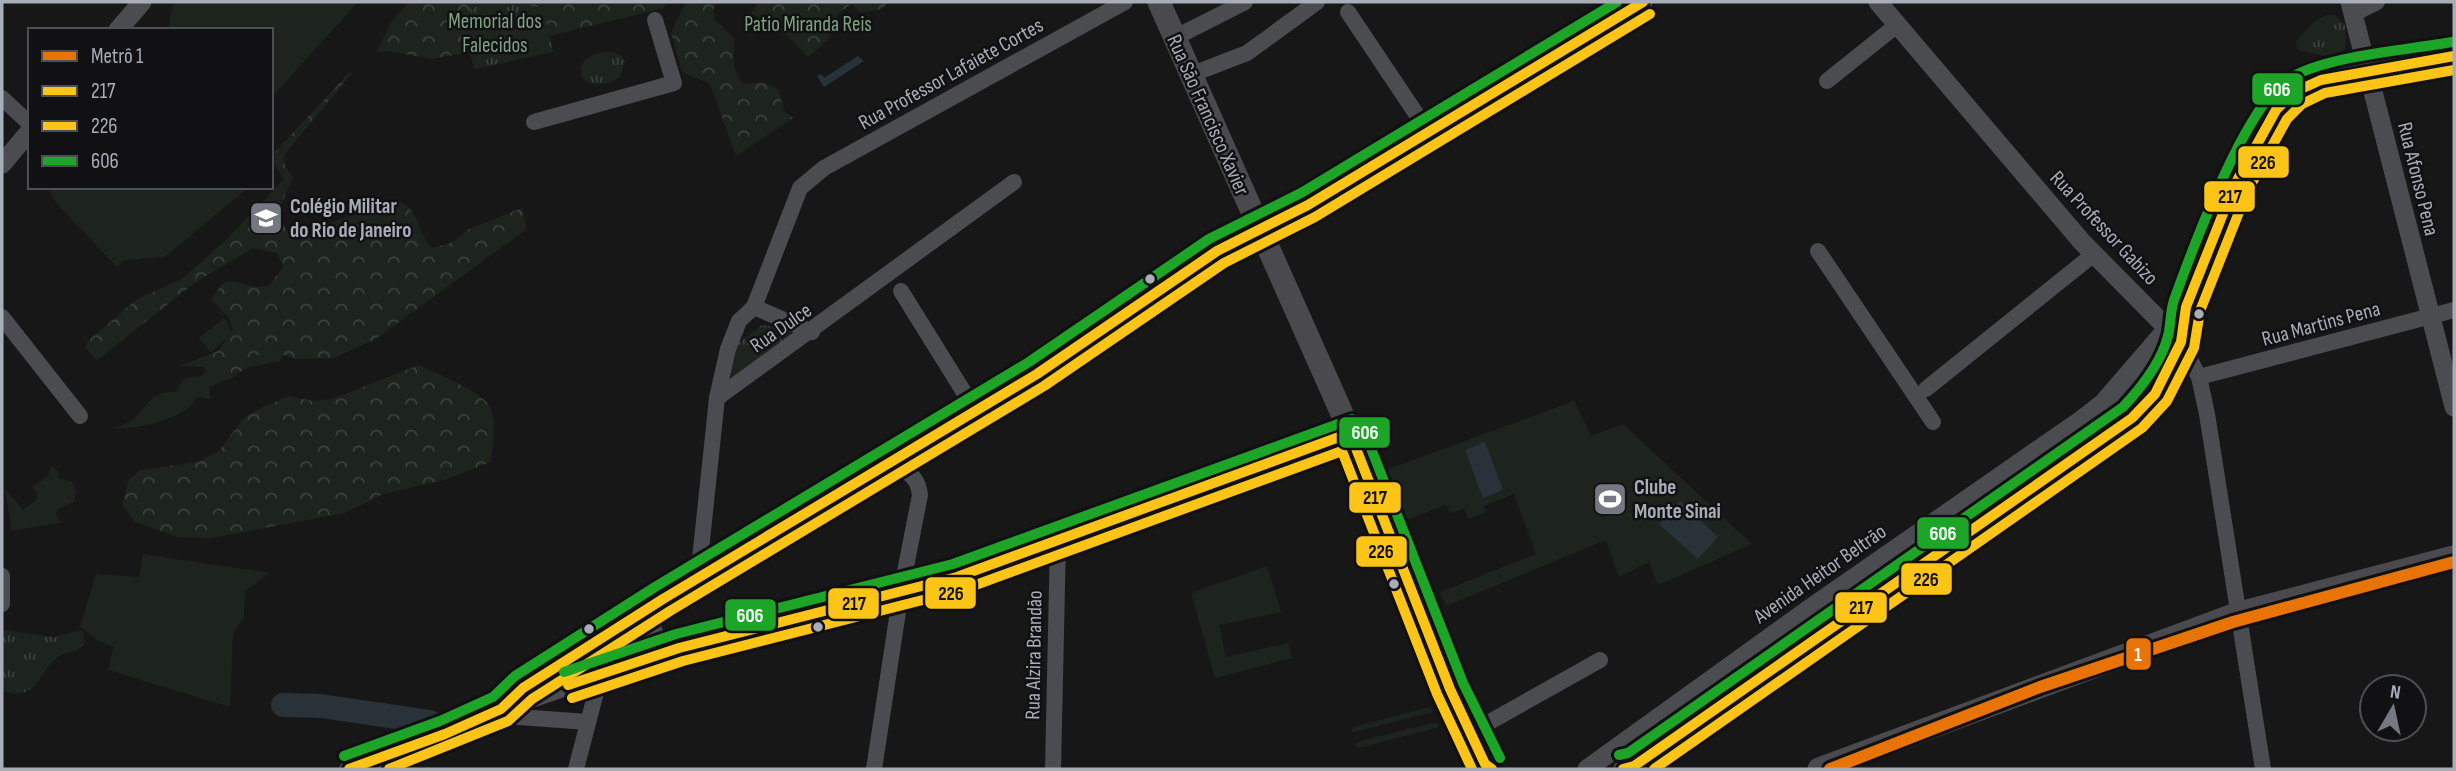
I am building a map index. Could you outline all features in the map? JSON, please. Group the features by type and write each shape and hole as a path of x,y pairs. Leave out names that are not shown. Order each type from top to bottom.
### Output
{"main road":[{"name":"Rua São Francisco Xavier","path":"1166,6 1174,38 1350,433 1470,733 1487,768"},
{"path":"1831,767 2236,614 2454,557"}],"street":[{"path":"120,28 142,2"},
{"name":"Rua Professor Lafaiete Cortes","path":"754,307 800,188 824,168 1125,2"},
{"path":"1174,38 1245,2"},
{"path":"1190,75 1247,53 1317,2"},
{"path":"496,712 523,688 653,605 1037,374 1203,260 1308,205 1643,2"},
{"name":"Rua Professor Gabizo","path":"1878,2 2094,254 2175,336 2199,377 2263,769"},
{"path":"2352,8 2377,2"},
{"name":"Rua Afonso Pena","path":"2352,8 2454,407"},
{"path":"1348,12 1429,134"},
{"path":"534,122 674,83 655,20"},
{"path":"1827,81 1898,25"},
{"path":"1630,768 2133,418 2155,394 2234,186 2276,110 2294,92 2307,85 2454,56"},
{"path":"2,98 28,122"},
{"path":"2,163 28,133"},
{"name":"Rua Dulce","path":"717,398 813,332 1014,182"},
{"path":"1818,251 1933,422"},
{"path":"1926,389 2094,254"},
{"path":"901,291 975,410"},
{"path":"698,578 717,398 728,349 739,321 754,307 813,332"},
{"name":"Rua Martins Pena","path":"2199,377 2454,310"},
{"path":"2,317 80,416"},
{"name":"Avenida Heitor Beltrão","path":"1587,769 1812,607 2081,420 2175,336"},
{"path":"349,769 601,673 679,648 957,577 1350,433"},
{"path":"874,769 901,592 920,495 918,484 911,473 900,468 878,468"},
{"name":"Rua Alzira Brandão","path":"1053,769 1058,541"},
{"path":"2,576 2,604"},
{"path":"653,605 652,632 663,643 679,648"},
{"path":"1470,733 1600,660"},
{"path":"576,769 601,673"},
{"path":"496,712 587,722"}],"green space":[{"path":"173,2 358,2 273,96 273,28 168,28"},
{"path":"409,2 667,2 664,8 520,43 431,59 389,51 377,52 391,22"},
{"name":"Memorial dos Falecidos","path":"475,2 543,7 553,52 475,69 461,30"},
{"path":"686,2 717,2 713,10 715,20 735,39 734,63 740,79 744,84 763,82 778,89 785,112 793,118 736,156 710,84 682,72 671,33"},
{"name":"Patio Miranda Reis","path":"758,2 889,2 882,9 861,13 851,4 839,13 828,40 808,57 788,36 751,13"},
{"path":"2327,15 2335,15 2345,25 2346,46 2342,52 2324,56 2297,50 2296,41 2315,21"},
{"path":"609,51 619,54 625,61 620,77 606,83 586,81 581,68 585,61"},
{"path":"350,72 352,73 284,155 285,166 293,177 277,214 290,236 397,201 410,209 433,248 453,242 469,229 522,208 527,229 374,340 334,358 295,359 284,355 275,345 259,355 244,359 246,368 233,377 229,368 218,369 210,354 218,351 233,330 229,318 211,299 222,284 230,281 256,287 269,286 283,267 277,253 253,248 196,282 97,360 85,347 88,341 137,299 182,279 225,241 284,179 274,164 275,152"},
{"path":"48,189 247,189 165,257 124,260 117,267 57,204"},
{"path":"224,318 233,334 210,352 199,338"},
{"path":"762,325 789,329 793,338 736,378 730,376 737,344"},
{"path":"275,345 284,355 280,361 246,368 244,359 259,355"},
{"path":"210,354 218,368 229,368 233,377 209,387 210,399 197,397 181,412 158,422 111,429 134,419 152,398 161,393 176,392 183,379 201,376 206,371 203,367 180,366"},
{"path":"419,365 469,389 490,407 494,427 491,462 444,480 383,494 344,513 211,538 177,537 135,522 122,504 129,480 140,470 198,462 219,451 243,419 259,409 289,396 313,401 332,399"},
{"name":"Clube Monte Sinai","path":"1574,401 1591,436 1623,424 1752,544 1658,585 1649,562 1619,577 1606,540 1446,606 1440,592 1536,554 1514,494 1484,506 1486,512 1468,519 1464,509 1450,513 1446,505 1403,521 1383,471"},
{"path":"51,466 59,472 58,478 72,482 76,492 74,502 58,509 56,514 59,521 64,522 12,531 5,489 23,510 36,500 37,494 32,487 48,476"},
{"path":"143,554 270,573 245,591 244,618 233,633 230,707 108,670 114,647 97,640 80,626 96,574 139,577"},
{"path":"1267,566 1281,612 1219,625 1226,657 1288,643 1292,658 1215,678 1191,593"},
{"path":"2,630 54,637 83,630 84,645 59,656 30,689 23,693 14,693 2,690"},
{"path":"1430,707 1433,712 1354,732 1351,730 1353,727"},
{"path":"1437,722 1439,727 1359,748 1355,746 1357,742"}],"shaded area":[{"path":"858,56 864,61 824,87 817,76 821,74 824,78"},
{"path":"1485,442 1503,490 1483,498 1465,450"},
{"path":"1680,501 1718,537 1698,559 1659,524"}],"waterway":[{"path":"1631,755 2113,414 2137,392 2146,368"},
{"path":"283,705 321,706 430,722"}],"metro line":[{"name":"1","path":"1830,769 2040,687 2233,622 2454,562"}],"transit line":[{"name":"606","path":"344,756 440,721 493,697 515,676 655,587 1029,362 1209,239 1301,193 1617,2"},
{"name":"217","path":"349,769 445,734 501,709 523,688 663,599 1037,374 1217,251 1308,205 1643,2"},
{"name":"226","path":"389,769 508,721 532,699 670,611 1044,386 1224,263 1315,217 1650,14"},
{"name":"606","path":"1619,755 1628,753 2123,407 2161,356 2182,277 2238,148 2271,95 2287,80 2322,65 2343,60 2452,42"},
{"name":"217","path":"1623,769 1634,766 2132,418 2155,394 2181,342 2186,307 2234,186 2276,110 2294,92 2321,80 2454,56"},
{"name":"226","path":"1654,769 2142,428 2167,401 2194,348 2200,311 2247,192 2287,119 2302,104 2325,93 2454,70"},
{"name":"606","path":"564,672 676,634 953,564 1352,419 1363,428 1463,683 1500,758"},
{"name":"217","path":"568,685 679,648 957,577 1350,433 1450,689 1485,764 1492,769"},
{"name":"226","path":"572,698 683,661 962,590 1342,451 1437,694 1472,769"}],"place":[{"name":"Colégio Militar do Rio de Janeiro","path":"266,218"},
{"name":"Clube Monte Sinai","path":"1610,499"}]}
